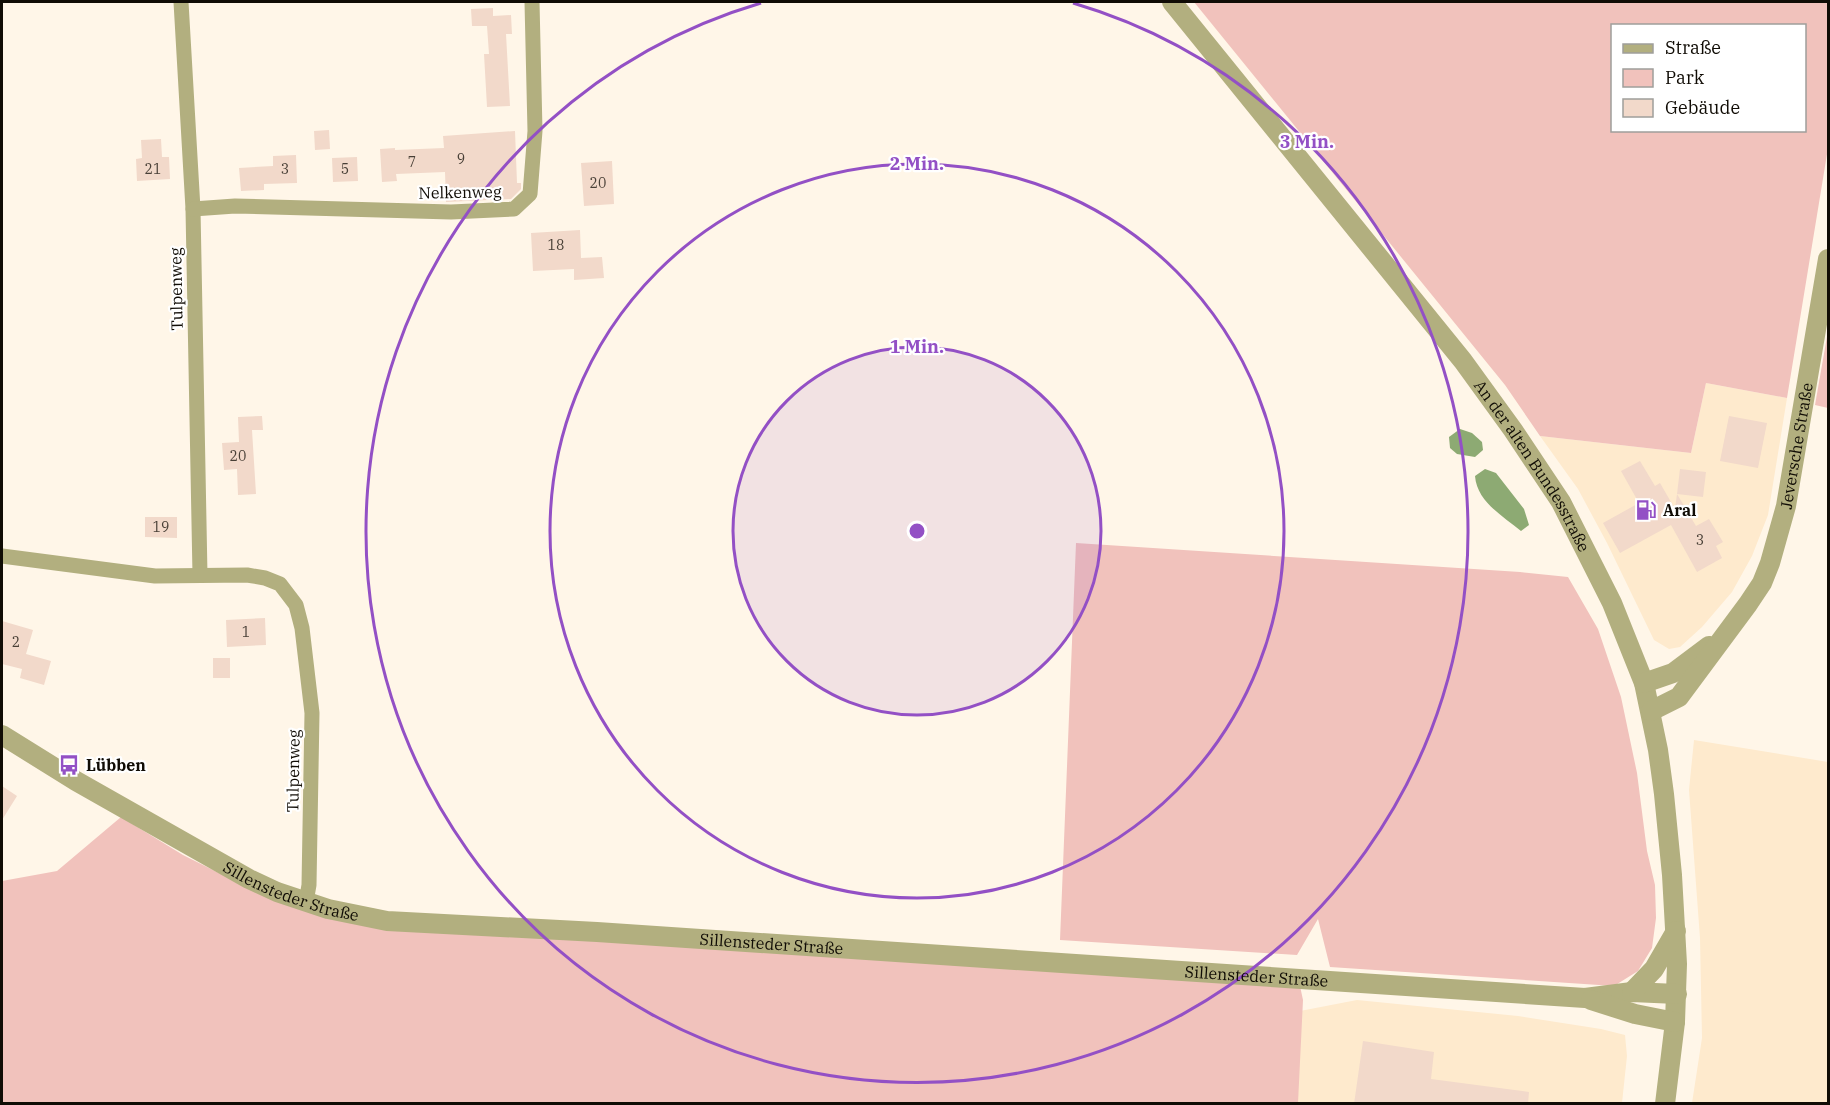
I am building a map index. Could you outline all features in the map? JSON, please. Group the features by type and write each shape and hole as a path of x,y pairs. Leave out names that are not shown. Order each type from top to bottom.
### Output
{"street":[{"name":"Tulpenweg","path":"182,2 193,209 200,575"},
{"name":"Nelkenweg","path":"193,209 235,206 451,212 514,209 530,194 535,131 532,2"},
{"name":"An der alten Bundesstraße","path":"1172,2 1463,361 1513,430 1561,502 1624,628 1644,683 1651,711 1664,794 1676,931 1677,994 1665,1104"},
{"name":"Jeversche Straße","path":"1651,711 1680,697 1734,625 1762,582 1778,539 1786,506 1828,259"},
{"name":"Tulpenweg","path":"2,556 155,576 247,575 265,578 280,584 296,605 302,628 312,713 309,885 306,902"},
{"name":"Jeversche Straße","path":"1644,683 1673,673 1734,625"},
{"name":"Sillensteder Straße","path":"2,735 76,781 249,879 328,909 387,921 597,932 1585,998 1632,992 1677,994"},
{"path":"1632,992 1654,969 1676,931"},
{"name":"Sillensteder Straße","path":"1585,998 1635,1014 1675,1022"}],"shaded area":[{"path":"1706,383 1787,398 1768,515 1752,556 1732,592 1702,627 1680,647 1669,649 1654,640 1578,489 1540,436 1691,453"},
{"path":"1460,429 1472,433 1482,442 1483,450 1475,457 1457,454 1450,448 1449,437"},
{"path":"1485,469 1496,473 1524,509 1529,525 1521,531 1492,508 1480,493 1475,476"},
{"path":"1694,740 1828,762 1828,1103 1692,1103 1702,1038 1700,938 1689,790"},
{"path":"1357,1000 1518,1016 1625,1035 1627,1056 1622,1103 1295,1104 1300,1011"}],"green space":[{"path":"1194,2 1828,2 1828,148 1787,398 1706,383 1691,453 1540,436 1505,385"},
{"path":"1828,331 1828,408 1815,405"},
{"path":"1076,543 1568,577 1598,629 1621,697 1637,773 1647,851 1655,885 1656,918 1652,948 1638,971 1614,986 1330,967 1318,919 1297,955 1060,940"},
{"path":"121,817 183,855 257,892 323,914 1300,986 1303,1000 1298,1103 2,1104 2,881 57,871"}],"building":[{"path":"493,8 493,16 511,15 512,34 506,34 510,106 487,107 484,54 489,54 487,26 472,26 471,9"},
{"path":"329,130 330,149 315,150 314,131"},
{"path":"515,131 517,183 521,183 521,189 511,199 446,202 445,172 396,174 397,181 382,182 380,149 444,148 443,136"},
{"path":"161,139 162,157 169,157 170,179 137,181 136,159 142,158 141,140"},
{"path":"296,155 297,183 264,184 264,190 241,191 239,168 273,166 273,156"},
{"path":"357,157 358,181 333,182 332,158"},
{"path":"612,161 614,204 584,206 581,163"},
{"path":"580,230 581,258 602,257 604,278 574,280 574,269 533,271 531,233"},
{"path":"262,416 263,430 252,430 256,494 238,495 237,469 224,470 222,443 239,442 238,417"},
{"path":"1729,416 1767,423 1758,468 1720,461"},
{"path":"1640,461 1655,486 1660,483 1675,509 1677,494 1696,526 1709,519 1723,542 1716,546 1722,558 1697,572 1671,525 1620,553 1603,523 1639,503 1621,471"},
{"path":"1680,469 1706,472 1703,497 1677,494"},
{"path":"145,517 177,517 177,538 145,537"},
{"path":"265,618 266,645 227,647 226,620"},
{"path":"2,621 33,630 26,654 51,661 44,685 20,678 22,669 2,664"},
{"path":"213,658 230,658 230,678 213,678"},
{"path":"2,786 17,796 2,820"},
{"path":"1363,1041 1434,1052 1431,1079 1529,1092 1528,1104 1354,1104"}],"place":[{"name":"Aral","path":"1646,510"},
{"name":"Lübben","path":"69,765"}]}
